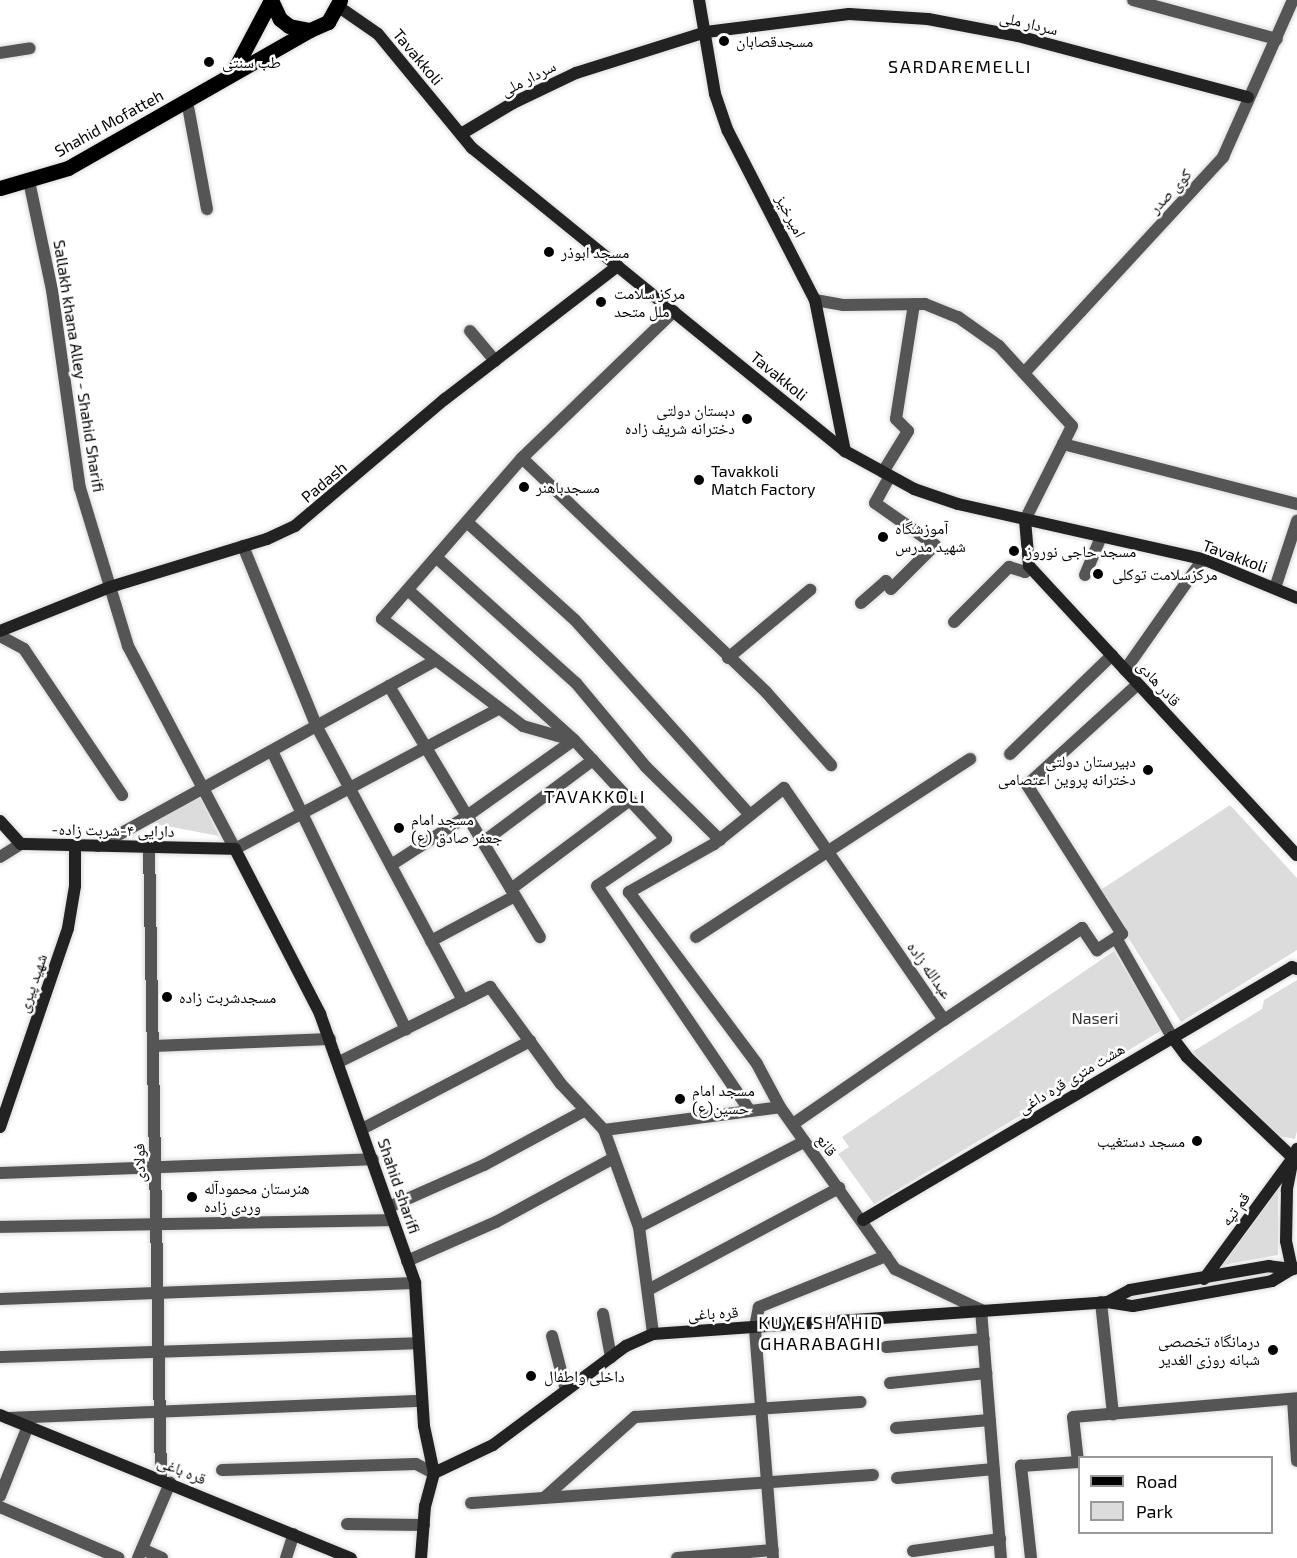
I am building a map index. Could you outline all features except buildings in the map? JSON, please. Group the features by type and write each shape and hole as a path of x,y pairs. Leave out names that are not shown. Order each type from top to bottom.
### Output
{"main road":[{"path":"271,0 280,19 289,26 310,30"},
{"path":"230,76 271,0"},
{"name":"Shahid Mofatteh","path":"0,188 68,168 310,30 328,22 340,3"}],"street":[{"name":"امیرخیز","path":"699,0 715,94 728,131 814,300 844,451"},
{"path":"1133,0 1277,39"},
{"name":"کوی صدر","path":"1024,373 1223,157 1293,0"},
{"name":"Tavakkoli","path":"340,3 378,34 472,148 844,451 886,474 958,504 1203,559 1297,597"},
{"name":"سردار ملی","path":"461,135 513,103 576,73 706,32 849,14 928,19 1018,36 1248,97"},
{"path":"0,53 30,48"},
{"path":"187,101 207,209"},
{"name":"Sallakh khana Alley - Shahid Sharifi","path":"29,181 52,290 80,488 128,646 235,849"},
{"name":"Padash","path":"0,631 110,587 243,546 295,526 323,506 495,361 618,266"},
{"path":"814,300 843,305 925,304 958,317 999,346 1072,426 1025,520 1029,566 1025,572 1009,567 954,622"},
{"path":"861,603 886,581 891,589 935,545 875,503 886,474 908,430 896,420 914,304"},
{"path":"574,740 524,726 498,709 382,620 522,458 674,311"},
{"path":"470,331 495,361"},
{"path":"1063,444 1297,504"},
{"path":"522,458 766,692 831,765"},
{"path":"1275,588 1297,521"},
{"path":"437,558 576,683 646,767 720,840 750,815 575,620 468,523"},
{"path":"1085,575 1101,537"},
{"path":"243,546 317,726 464,1001"},
{"path":"1125,670 1203,559"},
{"name":"قادر هادی","path":"1029,566 1297,855"},
{"path":"408,590 574,740 666,839 597,886 750,1111"},
{"path":"728,658 810,590"},
{"path":"0,636 24,649 122,795"},
{"path":"1010,754 1112,655"},
{"path":"98,846 435,661"},
{"path":"944,1020 1082,928 1097,950 1122,934 1027,785 1137,685"},
{"path":"389,687 540,937"},
{"path":"235,849 498,709"},
{"path":"391,864 467,816 574,740"},
{"path":"272,751 406,1029"},
{"path":"696,937 970,759"},
{"path":"483,842 593,760"},
{"name":"عبدالله زاده","path":"750,815 784,788 944,1020 793,1124"},
{"path":"431,940 513,893 630,800"},
{"path":"0,821 21,844 0,857"},
{"name":"قانع","path":"720,840 628,892 757,1064 780,1107 895,1269 981,1310"},
{"name":"-دارایی ۴-شربت زاده","path":"21,844 235,849"},
{"name":"شهید پیری","path":"0,1127 68,928 75,886 75,846"},
{"name":"فولادی","path":"149,847 160,1410 166,1481"},
{"name":"Shahid sharifi","path":"235,849 330,1039 415,1282 422,1401 434,1473 424,1525 421,1558"},
{"path":"1116,938 1172,1037 1187,1057 1295,1154 1287,1190 1286,1241 1295,1269"},
{"name":"هشت متری قره داغی","path":"863,1221 1292,967 1297,969"},
{"path":"339,1062 490,987 584,1111 604,1130 639,1227 653,1334"},
{"path":"153,1046 330,1039"},
{"path":"362,1129 530,1041"},
{"path":"604,1130 780,1107"},
{"path":"389,1207 484,1165 584,1111"},
{"path":"639,1227 804,1142"},
{"name":"قم تپه","path":"1204,1279 1295,1154"},
{"path":"407,1261 496,1222 614,1158"},
{"path":"0,1173 155,1165 373,1159"},
{"path":"648,1290 839,1188"},
{"path":"0,1227 156,1227 393,1220"},
{"path":"677,1558 773,1554 755,1327 759,1307 886,1256"},
{"path":"1104,1302 1130,1290 1269,1266 1295,1269"},
{"path":"1104,1302 1133,1306 1272,1281 1295,1269"},
{"path":"0,1299 415,1282"},
{"path":"1104,1302 1113,1414"},
{"name":"قره باغی","path":"434,1473 493,1445 611,1357 653,1334 1104,1302"},
{"path":"981,1310 1001,1558"},
{"path":"603,1314 611,1357"},
{"path":"552,1336 566,1390"},
{"path":"886,1347 984,1339"},
{"path":"0,1357 418,1343"},
{"path":"890,1383 986,1373"},
{"path":"1031,1558 1021,1466 1078,1462 1073,1418 1295,1398 1297,1461"},
{"path":"4,1416 422,1401"},
{"path":"544,1498 635,1417 861,1402"},
{"name":"قره باغی","path":"4,1416 351,1558"},
{"path":"896,1428 990,1420"},
{"path":"0,1496 28,1426"},
{"path":"222,1470 416,1464 434,1473"},
{"path":"897,1478 994,1469"},
{"path":"471,1503 873,1475"},
{"path":"162,1558 140,1554 166,1481"},
{"path":"0,1507 119,1558"},
{"path":"347,1524 424,1525"},
{"path":"286,1558 294,1534"},
{"path":"913,1551 1000,1539"}],"green space":[{"path":"199,795 219,836 150,823"},
{"name":"Naseri","path":"1230,805 1297,878 1297,950 1181,1022 1099,891"},
{"name":"Naseri","path":"1114,951 1162,1030 874,1204 838,1154 849,1147 842,1137"},
{"path":"1297,980 1297,1131 1295,1139 1274,1135 1192,1052 1262,1009 1264,1000"},
{"path":"1278,1189 1278,1255 1223,1265"}],"place":[{"name":"مسجدقصابان","path":"724,41"},
{"name":"طب سنتی","path":"209,62"},
{"name":"مسجد ابوذر","path":"549,252"},
{"name":"مرکز سلامت ملل متحد","path":"601,302"},
{"name":"دبستان دولتی دخترانه شریف زاده","path":"747,419"},
{"name":"Tavakkoli Match Factory","path":"699,480"},
{"name":"مسجدباهنر","path":"524,487"},
{"name":"آموزشگاه شهید مدرس","path":"883,537"},
{"name":"مسجد حاجی نوروز","path":"1014,551"},
{"name":"مرکزسلامت توکلی","path":"1098,574"},
{"name":"دبیرستان دولتی دخترانه پروین اعتصامی","path":"1148,770"},
{"name":"مسجد امام جعفر صادق (ع)","path":"399,828"},
{"name":"مسجدشربت زاده","path":"167,997"},
{"name":"مسجد امام حسین(ع)","path":"680,1099"},
{"name":"مسجد دستغیب","path":"1197,1141"},
{"name":"هنرستان محمودآله وردی زاده","path":"192,1197"},
{"name":"درمانگاه تخصصی شبانه روزی الغدیر","path":"1273,1350"},
{"name":"داخلی واطفال","path":"531,1376"}],"district":[{"name":"SARDAREMELLI","path":"960,66"},
{"name":"TAVAKKOLI","path":"595,796"},
{"name":"KUYE SHAHID GHARABAGHI","path":"821,1333"}]}
